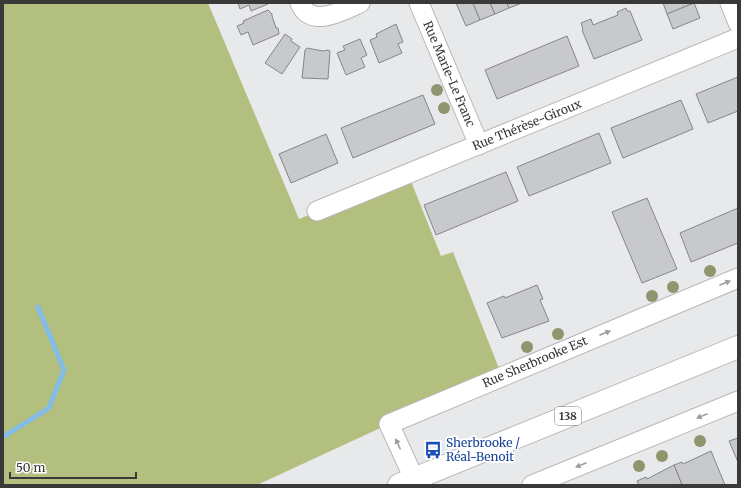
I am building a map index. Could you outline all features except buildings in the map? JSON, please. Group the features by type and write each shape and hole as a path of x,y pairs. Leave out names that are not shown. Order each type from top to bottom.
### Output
{"main road":[{"name":"Rue Sherbrooke Est","path":"410,483 738,347"}],"street":[{"path":"300,3 303,10 314,16 328,16 360,3"},
{"name":"Rue Marie-Le Franc","path":"419,3 479,144"},
{"path":"730,3 738,23"},
{"name":"Rue Thérèse-Giroux","path":"317,211 738,38"},
{"name":"Rue Sherbrooke Est","path":"410,483 389,424 738,278"},
{"path":"532,485 738,401"}],"green space":[{"path":"3,3 208,3 299,219 408,174 441,256 453,252 502,376 389,424 257,485 3,485"}],"waterway":[{"path":"3,437 49,408 64,370 38,307"}],"place":[{"name":"Sherbrooke / Réal-Benoit","path":"433,450"}]}
